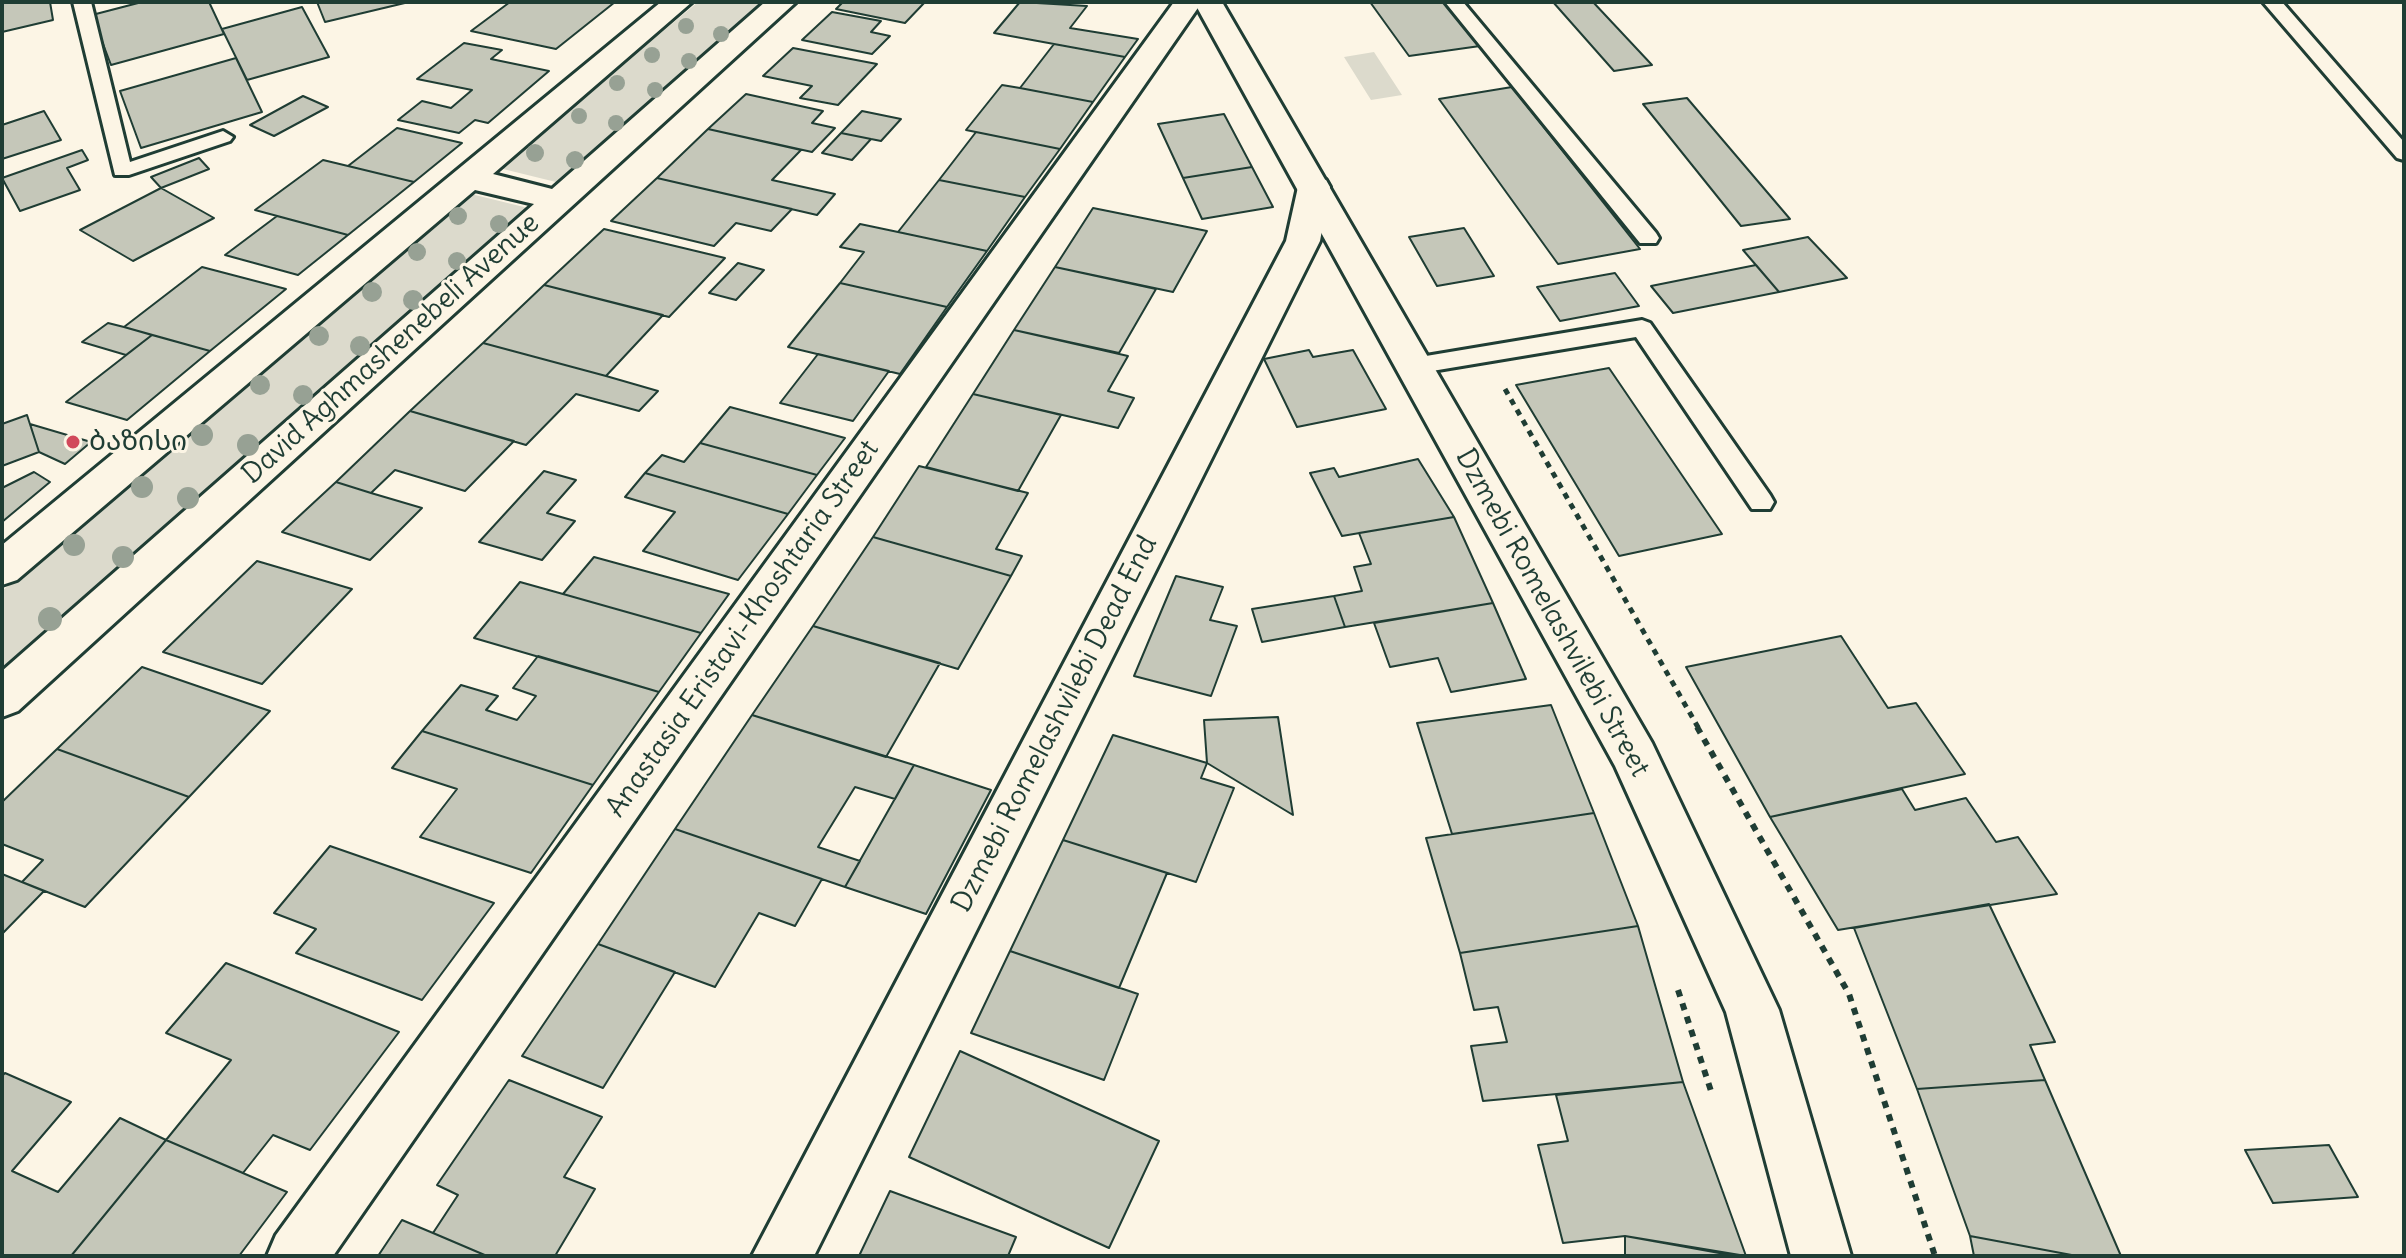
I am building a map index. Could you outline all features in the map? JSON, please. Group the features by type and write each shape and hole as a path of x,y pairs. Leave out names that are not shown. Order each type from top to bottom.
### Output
{"street":[{"path":"2,569 678,2"},
{"name":"David Aghmashenebeli Avenue","path":"2,698 782,2"},
{"name":"Anastasia Eristavi-Khoshtaria Street","path":"297,1256 1188,2"},
{"name":"Dzmebi Romelashvilebi Street","path":"1208,2 1635,757 1752,1010 1821,1256"},
{"path":"467,178 558,200"},
{"name":"Dzmebi Romelashvilebi Dead End","path":"782,1256 1303,241 1314,187"}],"lane":[{"path":"82,2 122,171 223,137"},
{"path":"1454,2 1648,238"},
{"path":"2272,2 2404,154"},
{"path":"1414,366 1642,328 1761,502"}],"path":[{"path":"1464,358 1498,376 1849,994 1935,1256"},
{"path":"1672,975 1690,1019 1712,1093"}],"shaded area":[{"path":"698,2 765,2 560,183 499,168"},
{"path":"1374,52 1402,95 1371,100 1344,57"},
{"path":"471,194 528,208 2,674 2,591"}],"building":[{"path":"2,2 50,2 53,20 2,32"},
{"path":"142,2 209,2 224,34 111,65 92,15"},
{"path":"317,2 409,2 325,22"},
{"path":"510,2 615,2 556,49 471,31"},
{"path":"843,2 925,2 905,23 836,9"},
{"path":"1020,2 1087,6 1070,28 1138,39 1125,57 994,33"},
{"path":"1370,2 1446,2 1480,46 1409,56"},
{"path":"1553,2 1593,2 1652,65 1614,71"},
{"path":"302,7 329,57 247,80 222,29"},
{"path":"832,12 881,21 871,32 890,36 872,54 802,40"},
{"path":"464,43 502,50 491,59 549,71 488,123 475,120 459,133 398,120 422,101 451,108 472,90 417,79"},
{"path":"1054,44 1125,57 1093,102 1020,88"},
{"path":"793,48 877,64 838,105 800,98 812,86 763,76"},
{"path":"236,58 262,112 141,148 120,91"},
{"path":"1002,85 1093,102 1060,149 966,130"},
{"path":"1512,87 1640,249 1558,264 1439,99"},
{"path":"746,94 823,111 812,123 835,128 812,152 708,129"},
{"path":"303,96 328,107 274,136 250,125"},
{"path":"1687,98 1790,219 1741,226 1643,104"},
{"path":"44,111 61,140 2,159 2,125"},
{"path":"862,111 901,119 881,141 841,133"},
{"path":"1224,114 1252,167 1183,178 1158,124"},
{"path":"397,128 462,143 414,182 348,166"},
{"path":"708,129 801,150 772,180 835,194 817,215 657,178"},
{"path":"976,132 1060,149 1025,197 939,180"},
{"path":"841,133 871,139 852,160 822,153"},
{"path":"82,150 88,160 67,168 80,190 20,211 2,178"},
{"path":"199,158 209,169 161,188 151,177"},
{"path":"323,160 414,182 348,235 255,210"},
{"path":"1252,167 1273,207 1202,219 1183,178"},
{"path":"657,178 792,209 771,231 736,223 714,246 611,221"},
{"path":"939,180 1025,197 987,251 898,232"},
{"path":"161,188 214,218 133,261 80,230"},
{"path":"1093,208 1207,231 1173,292 1055,267"},
{"path":"277,216 348,235 298,275 225,255"},
{"path":"860,224 987,251 947,307 840,283 864,252 840,247"},
{"path":"1464,228 1494,276 1437,286 1409,237"},
{"path":"604,229 725,258 669,317 544,285"},
{"path":"1808,237 1847,278 1779,292 1743,250"},
{"path":"738,263 764,270 736,300 709,293"},
{"path":"1756,265 1779,292 1673,313 1651,286"},
{"path":"202,267 286,289 210,351 124,327"},
{"path":"1055,267 1156,289 1119,353 1014,330"},
{"path":"1615,273 1639,306 1560,321 1537,287"},
{"path":"840,283 947,307 900,374 788,347"},
{"path":"544,285 663,315 606,376 483,343"},
{"path":"108,323 152,335 126,355 82,342"},
{"path":"1014,330 1128,356 1108,391 1134,398 1118,428 973,394"},
{"path":"152,335 210,351 127,420 66,402"},
{"path":"483,343 658,391 639,411 576,394 526,445 410,411"},
{"path":"1309,350 1313,357 1353,350 1386,409 1297,427 1264,359"},
{"path":"818,354 889,371 853,421 780,403"},
{"path":"1609,368 1722,534 1619,556 1516,385"},
{"path":"973,394 1061,415 1018,491 926,467"},
{"path":"730,407 845,438 817,475 700,443"},
{"path":"410,411 514,441 465,491 395,470 371,493 336,482"},
{"path":"27,415 39,452 2,466 2,424"},
{"path":"30,424 91,442 65,464 39,452"},
{"path":"700,443 817,475 788,514 645,473 662,455 684,462"},
{"path":"1418,459 1454,517 1342,536 1310,473 1334,468 1339,477"},
{"path":"919,466 1028,493 996,549 1022,556 1011,576 873,537"},
{"path":"544,471 576,480 547,513 575,521 542,560 479,542"},
{"path":"34,472 50,482 2,522 2,488"},
{"path":"645,473 788,514 738,580 643,551 675,512 625,497"},
{"path":"336,482 422,508 370,560 282,532"},
{"path":"1454,517 1493,603 1345,627 1334,596 1362,591 1354,567 1371,564 1359,533"},
{"path":"873,537 1011,576 958,669 813,626"},
{"path":"594,557 729,594 701,633 563,594"},
{"path":"257,561 352,589 262,684 163,652"},
{"path":"1176,576 1223,587 1210,620 1237,626 1211,696 1134,676"},
{"path":"520,582 701,633 659,692 474,638"},
{"path":"1334,596 1345,627 1262,642 1252,609"},
{"path":"1493,603 1526,679 1451,692 1438,658 1390,667 1374,623"},
{"path":"813,626 940,663 886,757 752,715"},
{"path":"1841,636 1888,708 1916,703 1965,774 1770,817 1686,667"},
{"path":"538,656 659,692 593,785 422,731 461,685 498,696 486,710 517,720 536,696 513,688"},
{"path":"142,667 270,711 189,797 57,749"},
{"path":"1551,705 1594,813 1452,834 1417,723"},
{"path":"752,715 914,765 895,799 855,787 818,847 860,861 845,887 675,829"},
{"path":"1278,717 1293,815 1207,763 1204,720"},
{"path":"422,731 593,785 531,873 420,837 457,789 392,768"},
{"path":"1113,735 1207,763 1201,778 1234,788 1196,882 1063,840"},
{"path":"57,749 189,797 85,907 22,882 43,860 2,844 2,802"},
{"path":"914,765 991,790 926,914 845,887"},
{"path":"1902,789 1915,810 1966,798 1996,842 2018,837 2057,894 1838,930 1770,817"},
{"path":"1594,813 1638,926 1460,953 1426,838"},
{"path":"675,829 822,879 795,926 759,913 715,987 598,944"},
{"path":"1063,840 1167,873 1119,988 1010,951"},
{"path":"330,846 494,903 422,1000 296,953 316,929 274,913"},
{"path":"2,874 44,891 2,934"},
{"path":"1989,904 2055,1042 2030,1045 2045,1080 1917,1089 1854,928"},
{"path":"1638,926 1683,1082 1483,1101 1471,1046 1507,1042 1498,1007 1474,1010 1460,953"},
{"path":"598,944 675,972 603,1088 522,1056"},
{"path":"1010,951 1138,994 1104,1080 971,1033"},
{"path":"226,963 399,1032 310,1150 273,1135 243,1173 166,1140 231,1060 166,1033"},
{"path":"960,1051 1159,1141 1109,1248 909,1157"},
{"path":"5,1073 71,1102 12,1171 58,1192 120,1118 166,1140 71,1256 2,1256 2,1076"},
{"path":"509,1080 602,1117 564,1177 595,1189 555,1256 487,1256 433,1233 458,1195 437,1185"},
{"path":"2045,1080 2121,1256 2077,1256 1970,1236 1917,1089"},
{"path":"1683,1082 1746,1256 1625,1236 1563,1243 1538,1145 1568,1141 1556,1095"},
{"path":"166,1140 287,1192 239,1256 71,1256"},
{"path":"2329,1145 2358,1197 2273,1203 2245,1150"},
{"path":"890,1191 1016,1237 1008,1256 859,1256"},
{"path":"402,1220 433,1233 487,1256 378,1256"},
{"path":"1625,1236 1736,1256 1625,1256"},
{"path":"1970,1236 2077,1256 1974,1256"}],"place":[{"name":"ბაზისი","path":"73,442"}]}
